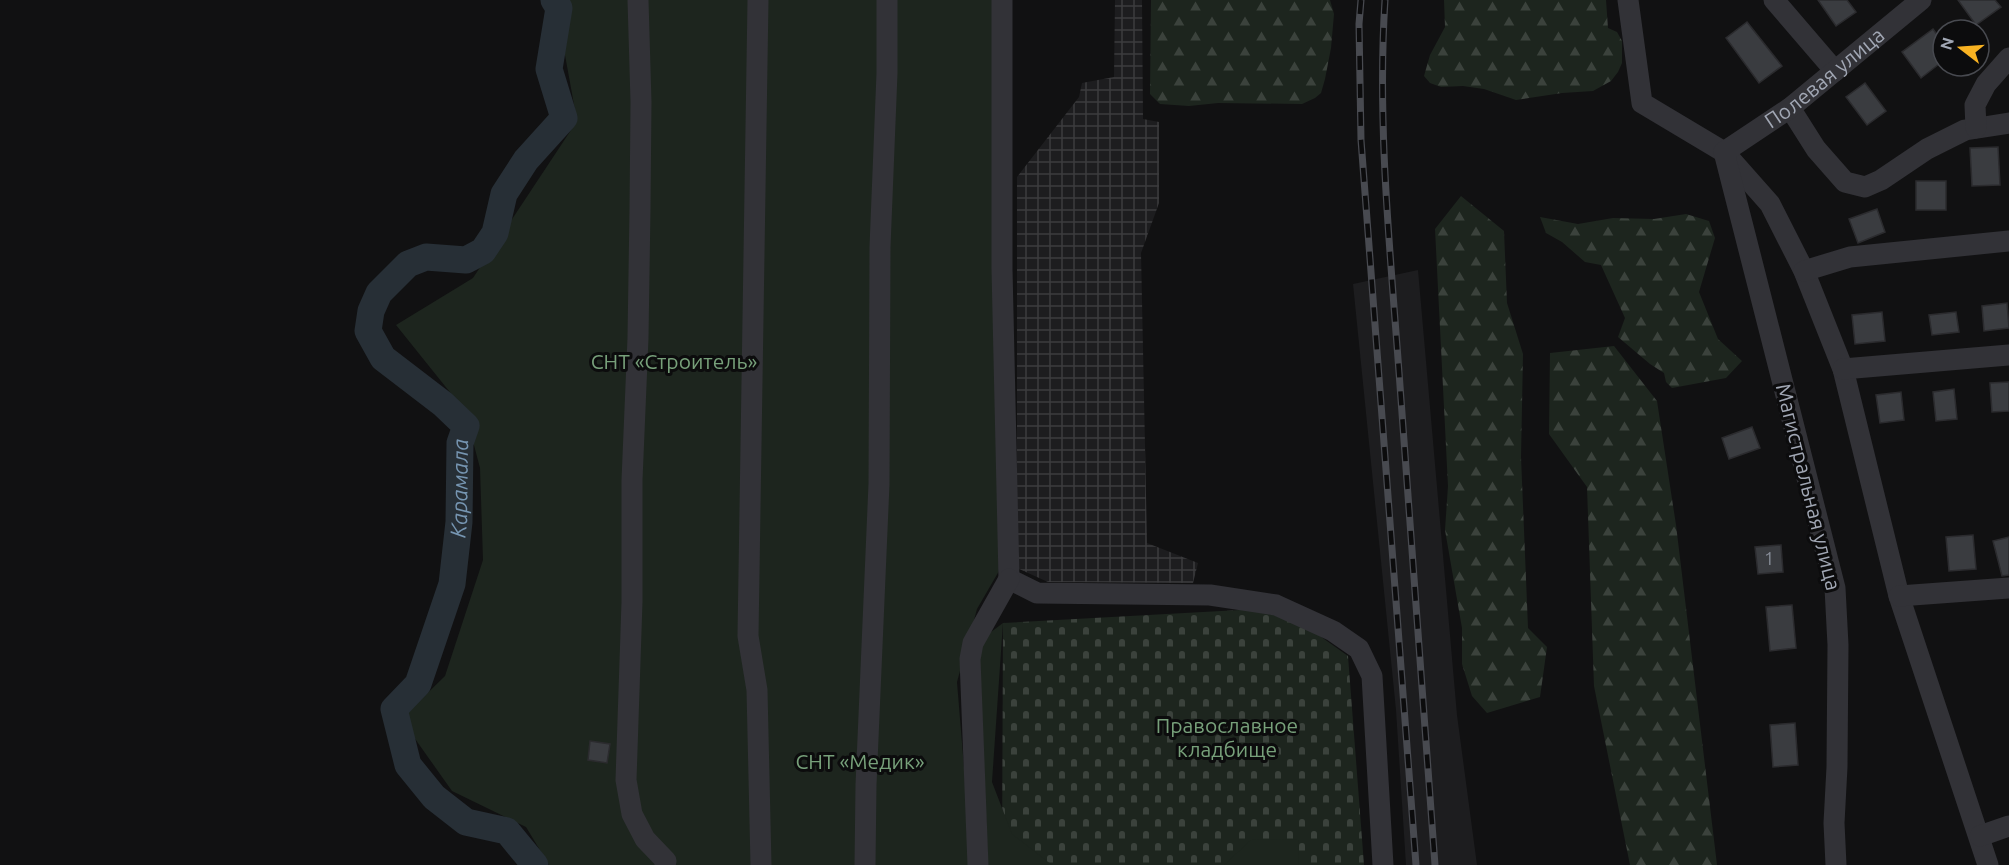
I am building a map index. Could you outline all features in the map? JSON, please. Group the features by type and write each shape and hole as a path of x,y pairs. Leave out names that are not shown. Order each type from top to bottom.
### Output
{"street":[{"path":"638,0 641,102 640,233 626,780 632,814 645,839 666,861 665,865"},
{"path":"758,0 748,636 757,690 761,865"},
{"path":"865,865 866,785 879,484 880,247 887,73 887,0"},
{"path":"978,865 970,660 973,643 1009,579 1002,269 1002,0"},
{"path":"1628,0 1642,104 1724,152 1770,204 1804,271 1843,369 1899,596 1988,865"},
{"path":"1774,0 1835,71"},
{"name":"Полевая улица","path":"1724,152 1790,108 1921,0"},
{"path":"1976,128 1975,105 1986,84 2009,58"},
{"path":"1790,108 1816,150 1845,182 1865,187 1881,180 1927,149 1965,130 2009,123"},
{"name":"Магистральная улица","path":"1724,152 1835,588 1838,645 1834,823 1836,865"},
{"path":"1804,271 1850,257 2009,241"},
{"path":"1843,369 2009,355"},
{"path":"1009,579 1037,593 1210,595 1276,605 1333,631 1359,649 1372,676 1383,865"},
{"path":"1899,596 2009,588"},
{"path":"1980,836 2009,826"}],"shaded area":[{"path":"1115,0 1142,0 1143,119 1159,122 1159,203 1141,253 1147,543 1198,563 1193,583 1048,582 1017,568 1017,177 1079,97 1082,83 1114,77"},
{"path":"1418,270 1457,715 1477,865 1406,865 1396,710 1353,284"}],"green space":[{"name":"СНТ «Строитель»","path":"555,0 998,0 999,571 977,609 957,682 972,865 549,865 526,827 452,791 401,719 445,676 483,560 480,468 465,411 396,325 473,278 577,121"},
{"path":"1151,0 1330,0 1334,14 1331,48 1321,93 1302,104 1218,103 1189,106 1160,104 1150,94"},
{"path":"1444,0 1606,0 1608,28 1617,32 1622,41 1622,63 1611,81 1593,91 1516,100 1484,89 1463,86 1441,87 1430,83 1424,76 1430,55 1445,27"},
{"path":"1461,196 1504,231 1507,303 1523,354 1521,457 1528,628 1547,647 1540,697 1487,713 1472,696 1462,664 1462,628 1445,530 1448,486 1435,229"},
{"path":"1686,214 1709,221 1715,238 1699,292 1718,339 1742,361 1726,378 1672,388 1666,382 1664,373 1618,337 1625,318 1601,265 1585,262 1562,242 1546,233 1540,217 1578,224 1613,218 1654,219"},
{"path":"1614,346 1657,401 1676,525 1717,865 1630,865 1594,686 1587,487 1549,434 1550,353"},
{"name":"Православное кладбище","path":"1258,609 1310,629 1348,656 1364,865 1002,865 1003,623"},
{"path":"1003,623 992,782 1012,834 1052,865 988,865 979,641"},
{"path":"1299,839 1298,865 1224,865 1251,840"}],"building":[{"path":"1818,0 1847,0 1856,12 1836,26"},
{"path":"1958,0 1995,0 2001,7 1986,18 1971,18"},
{"path":"1747,22 1782,66 1759,83 1726,38"},
{"path":"1931,30 1931,70 1921,78 1902,52"},
{"path":"1865,83 1886,111 1867,125 1846,97"},
{"path":"1998,147 2000,185 1972,186 1970,148"},
{"path":"1916,181 1946,181 1946,210 1916,210"},
{"path":"1877,209 1885,232 1858,243 1849,219"},
{"path":"2007,303 2009,328 1984,331 1982,306"},
{"path":"1882,312 1885,341 1855,344 1852,315"},
{"path":"1956,312 1959,332 1932,335 1929,315"},
{"path":"2009,382 2009,411 1992,412 1990,383"},
{"path":"1954,389 1957,419 1936,421 1933,392"},
{"path":"1901,392 1904,420 1880,423 1876,395"},
{"path":"1752,427 1760,448 1729,459 1722,438"},
{"path":"1973,535 1976,569 1949,571 1946,537"},
{"path":"2009,537 2009,575 2002,576 1993,541"},
{"path":"1781,545 1783,572 1758,574 1755,547"},
{"path":"1792,605 1796,648 1770,651 1766,607"},
{"path":"1795,723 1798,765 1773,767 1770,725"},
{"path":"590,741 610,744 607,763 588,760"}],"waterway":[{"name":"Карамала","path":"535,865 507,831 466,822 434,797 408,765 394,709 418,684 452,584 459,522 460,443 466,426 443,404 383,358 368,331 371,311 379,293 408,264 426,257 466,260 483,251 495,233 504,194 526,160 564,118 549,69 559,8 554,0"}],"railway":[{"path":"1361,0 1359,24 1361,140 1416,865"},
{"path":"1385,0 1383,93 1386,186 1435,865"}],"park label":[{"name":"СНТ «Медик»","path":"860,762"}]}
